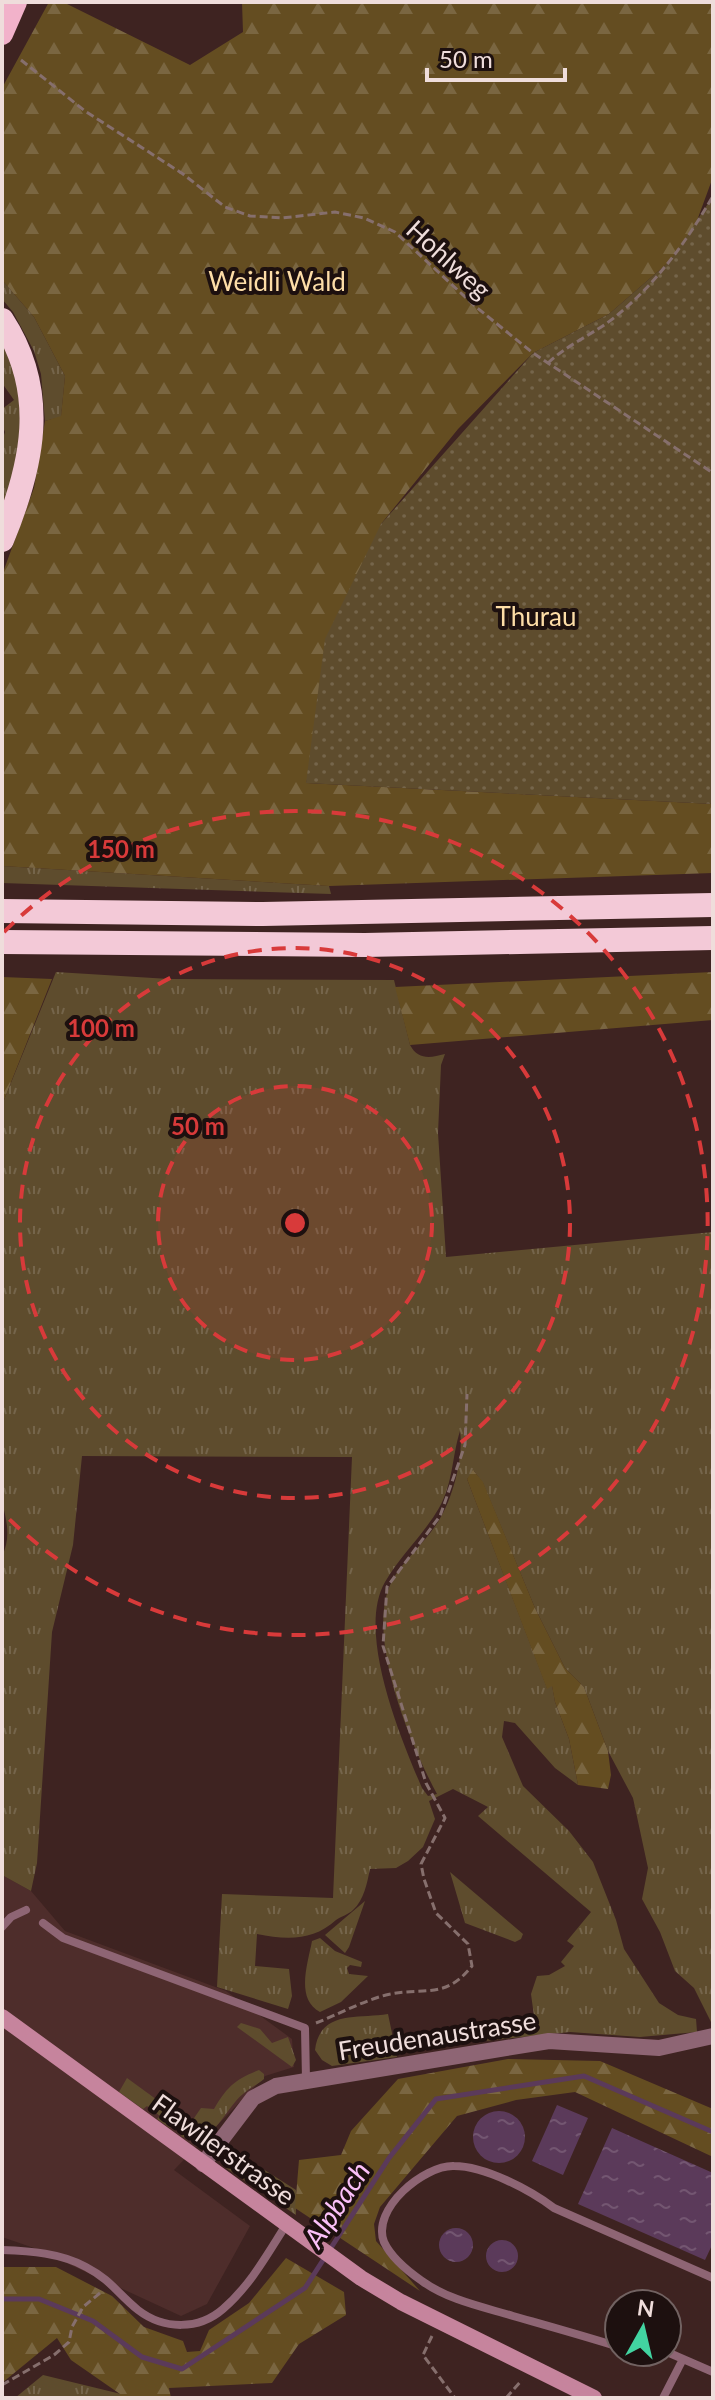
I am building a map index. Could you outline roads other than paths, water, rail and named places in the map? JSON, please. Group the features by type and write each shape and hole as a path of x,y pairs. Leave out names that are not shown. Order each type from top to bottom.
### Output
{"highway":[{"path":"2,34 15,4"},
{"path":"2,320 26,369 33,423 23,483 2,540"},
{"path":"2,911 263,914 713,905"},
{"path":"2,942 351,945 713,938"}],"main road":[{"name":"Flawilerstrasse","path":"2,2017 290,2227 401,2302 594,2398"}],"street":[{"name":"Freudenaustrasse","path":"203,2164 253,2098 276,2086 549,2041 659,2048 713,2036"}],"lane":[{"path":"2,1910 11,1917"},
{"path":"2,1927 11,1917 26,1910"},
{"path":"43,1923 63,1938 305,2028 306,2080"},
{"path":"603,2342 469,2303 424,2283 397,2260 384,2241 383,2222 389,2207 429,2170 455,2165 499,2177 532,2192 554,2208 713,2278"},
{"path":"2,2250 35,2251 83,2264 109,2280 139,2310 167,2324 196,2325 223,2309 290,2227"},
{"path":"683,2359 713,2372"},
{"path":"663,2398 678,2368"}],"water":[{"path":"557,2105 588,2118 563,2175 532,2161"},
{"path":"499,2111 517,2119 525,2137 517,2155 499,2163 481,2155 473,2137 481,2119"},
{"path":"612,2128 713,2173 713,2243 705,2260 578,2204"},
{"path":"456,2228 468,2233 473,2245 468,2257 456,2262 444,2257 439,2245 444,2233"},
{"path":"502,2240 514,2244 518,2256 514,2268 502,2272 490,2268 486,2256 490,2244"}],"waterway":[{"name":"Alpbach","path":"2,2299 39,2299 93,2321 142,2357 182,2369 305,2288 389,2158 436,2099 584,2076 713,2132"}],"park label":[{"name":"Weidli Wald","path":"277,281"},
{"name":"Thurau","path":"536,616"}]}
